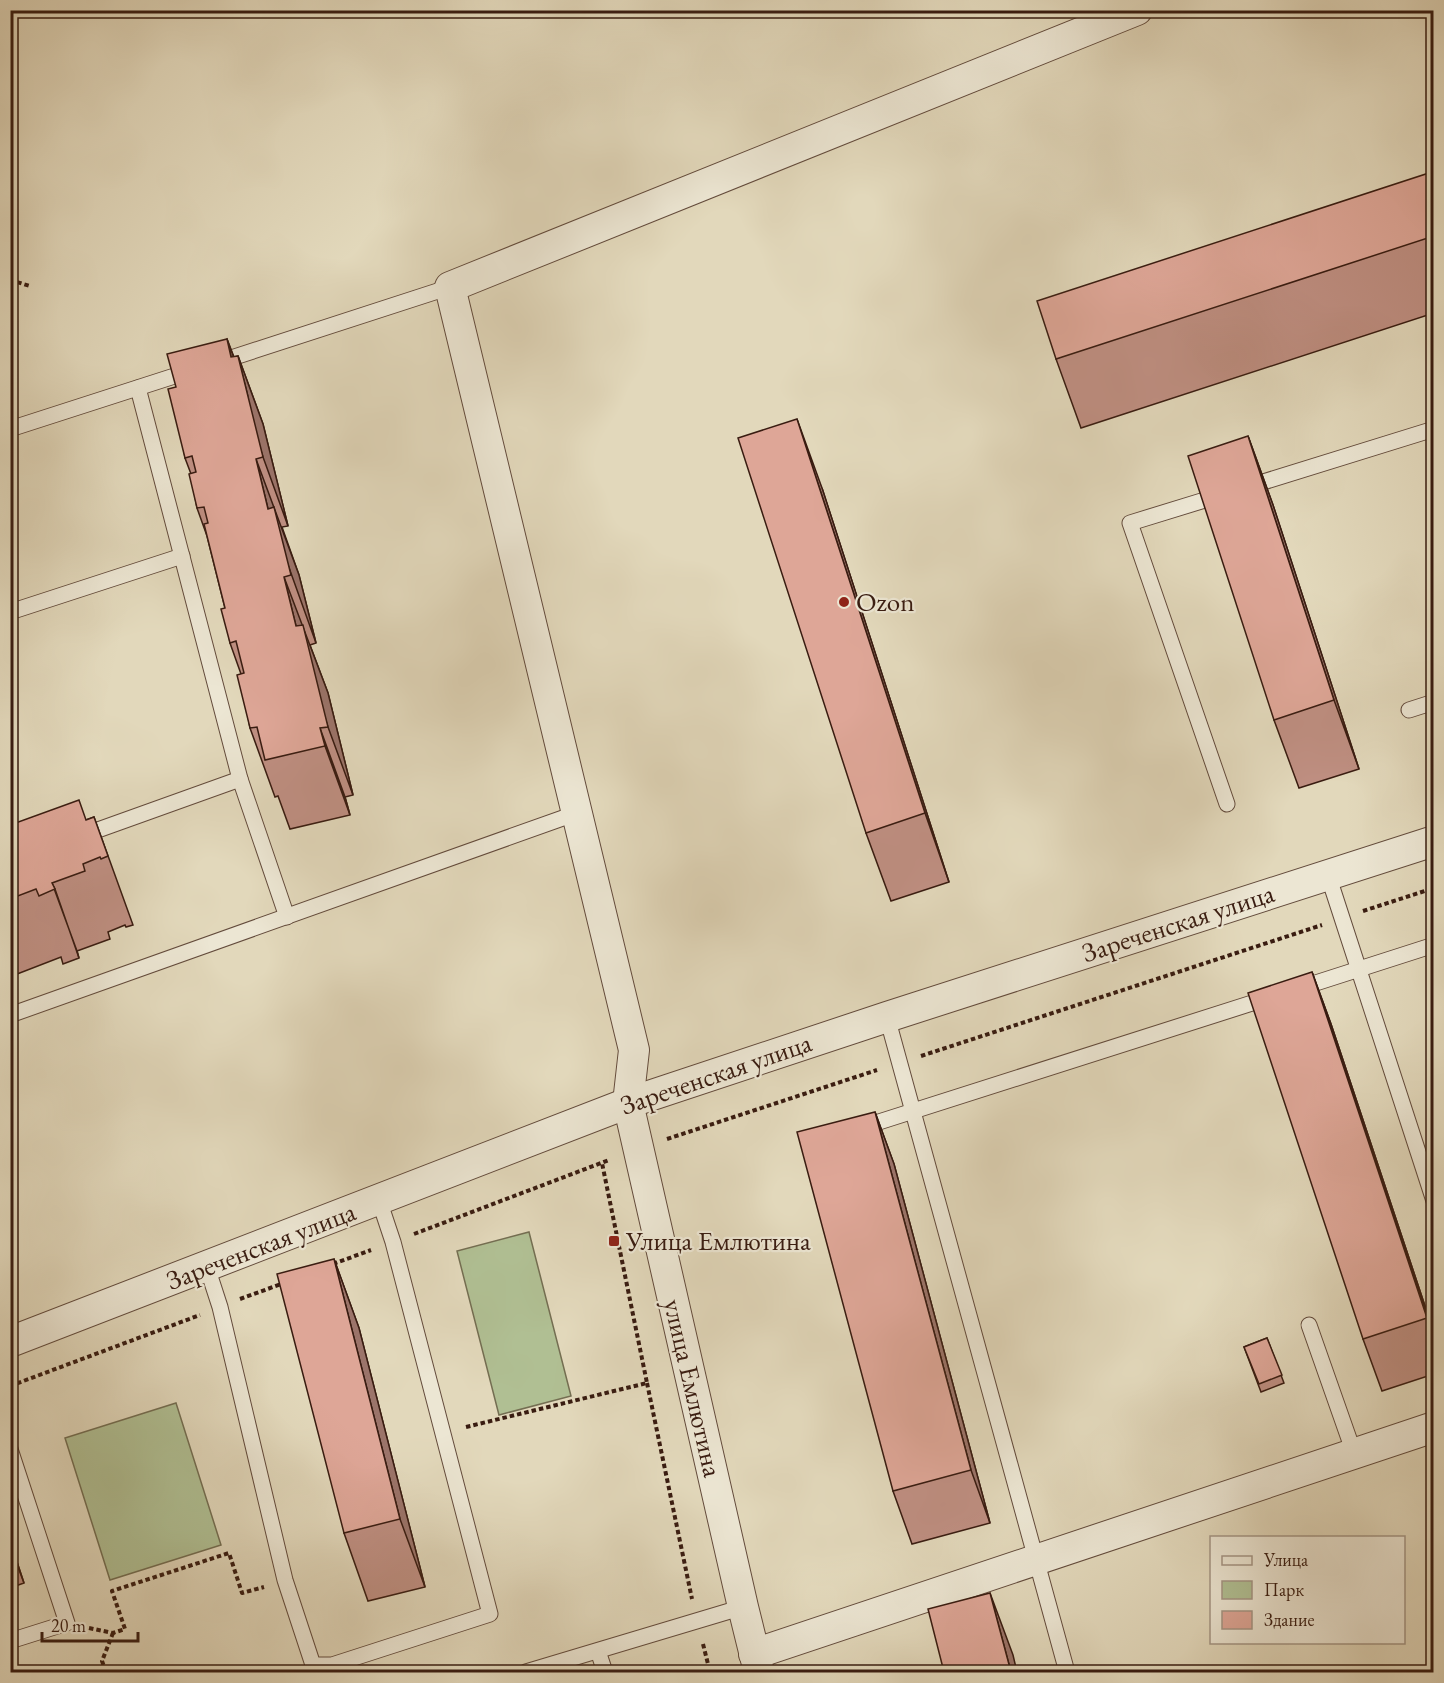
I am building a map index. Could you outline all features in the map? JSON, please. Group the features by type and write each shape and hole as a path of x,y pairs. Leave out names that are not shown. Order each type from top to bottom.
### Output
{"street":[{"path":"450,287 1137,10"},
{"name":"улица Емлютина","path":"450,287 633,1050 628,1103 756,1663"},
{"name":"Зареченская улица","path":"10,1342 628,1103 1434,841"},
{"path":"756,1663 1036,1559 1434,1427"}],"lane":[{"path":"10,429 450,287"},
{"path":"138,388 240,779 287,917"},
{"path":"1227,804 1130,523 1434,429"},
{"path":"10,612 182,556"},
{"path":"1409,710 1434,702"},
{"path":"65,841 240,779"},
{"path":"10,1016 577,813"},
{"path":"1328,875 1434,1201"},
{"path":"845,1133 1434,945"},
{"path":"887,1017 1067,1672"},
{"path":"207,1267 220,1307 285,1580 314,1665 332,1665 490,1614 393,1242 379,1200"},
{"path":"1309,1324 1354,1454"},
{"path":"10,1449 68,1623 10,1641"},
{"path":"526,1672 742,1607"},
{"path":"598,1651 605,1672"}],"path":[{"path":"10,280 30,286"},
{"path":"328,1266 639,1149 1434,888"},
{"path":"602,1162 696,1621"},
{"path":"10,1386 285,1282"},
{"path":"442,1433 646,1383"},
{"path":"68,1623 113,1633 124,1629 112,1591 229,1553 242,1593 285,1580"},
{"path":"106,1672 102,1661 113,1633"}],"green space":[{"path":"529,1232 571,1396 499,1415 457,1251"},
{"path":"176,1403 221,1545 110,1580 65,1438"}],"building":[{"path":"1432,172 1434,176 1434,236 1056,359 1037,301"},
{"path":"227,339 231,357 238,356 263,457 256,459 268,509 274,507 291,575 284,577 296,626 303,625 328,727 320,728 325,746 265,760 257,727 250,728 237,675 244,673 236,641 230,643 221,609 225,608 204,524 208,523 204,507 197,508 189,474 196,472 192,456 185,458 168,389 176,387 167,354"},
{"path":"797,419 925,813 866,833 738,438"},
{"path":"1248,436 1334,700 1274,720 1188,456"},
{"path":"79,800 86,820 94,817 108,856 83,864 85,871 52,883 55,889 39,896 36,889 10,899 10,825"},
{"path":"1312,972 1427,1318 1363,1339 1248,993"},
{"path":"875,1112 971,1470 893,1491 797,1132"},
{"path":"334,1259 400,1519 344,1533 277,1274"},
{"path":"1267,1338 1282,1375 1259,1384 1244,1347"},
{"path":"990,1593 1011,1672 944,1672 928,1609"}],"place":[{"name":"Ozon","path":"844,602"},
{"name":"Улица Емлютина","path":"614,1241"}]}
